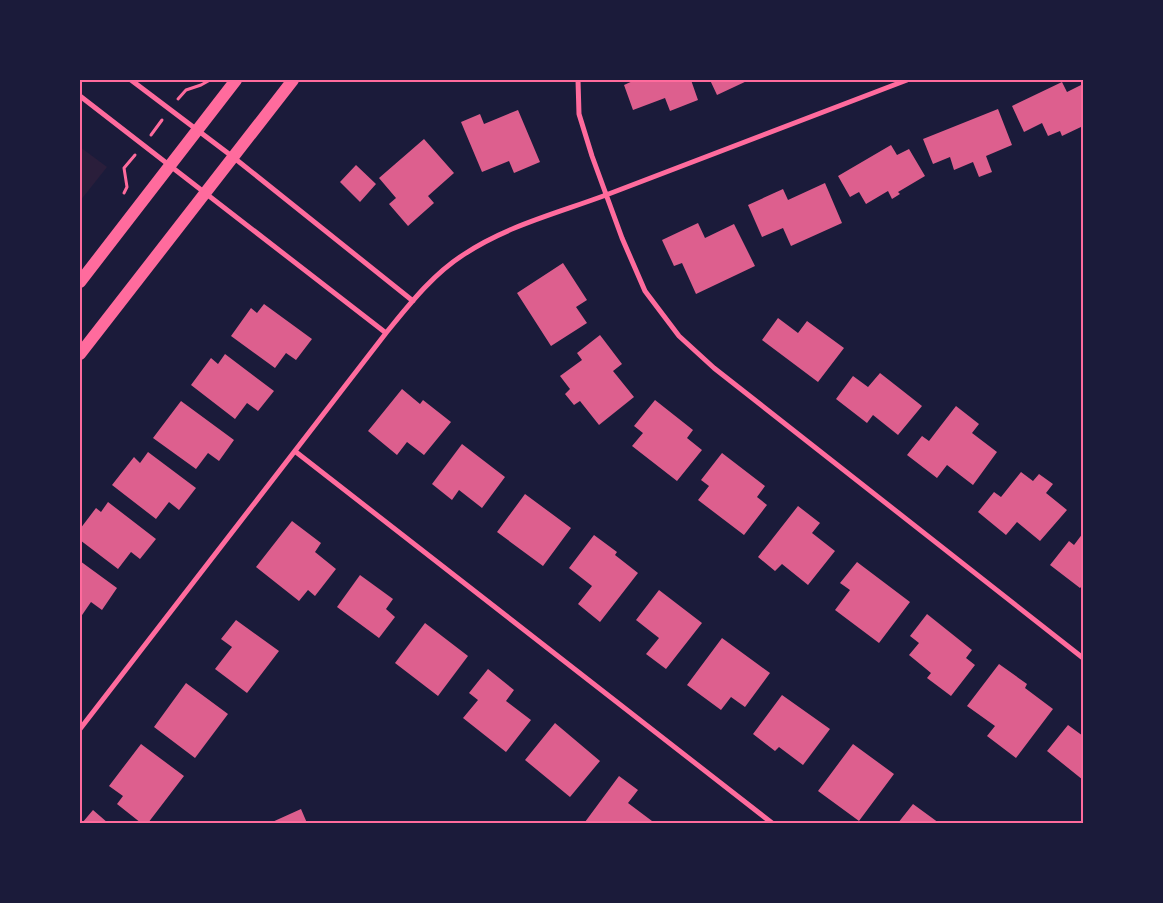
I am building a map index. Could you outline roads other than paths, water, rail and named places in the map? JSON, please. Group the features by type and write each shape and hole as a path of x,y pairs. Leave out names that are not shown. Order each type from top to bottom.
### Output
{"main road":[{"path":"80,282 236,80"},
{"path":"80,354 293,80"}],"street":[{"path":"131,80 198,130 413,301"},
{"path":"578,80 579,114 622,238 645,291 679,336 714,368 1083,658"},
{"path":"80,729 296,452 386,333 435,278 460,256 483,242 541,218 907,80"},
{"path":"80,96 386,333"},
{"path":"296,452 772,823"}]}
